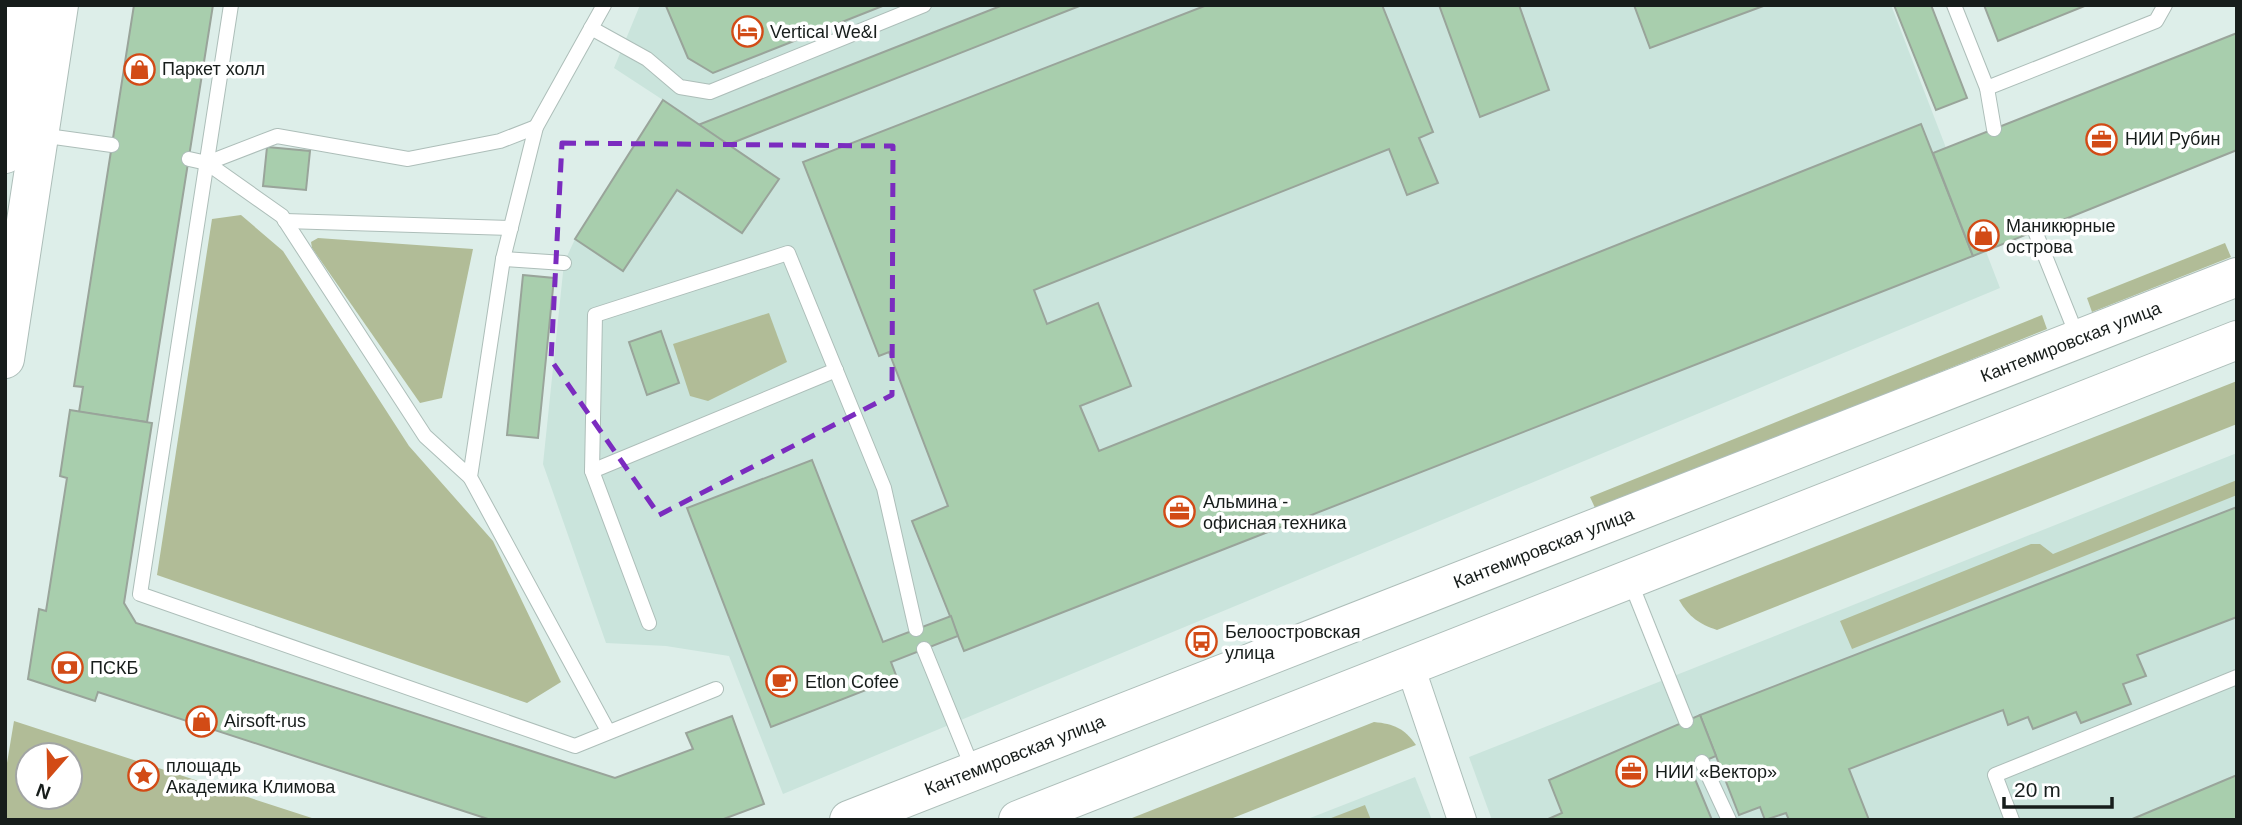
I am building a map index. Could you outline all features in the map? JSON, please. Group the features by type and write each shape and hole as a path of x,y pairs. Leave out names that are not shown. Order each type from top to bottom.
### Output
{"main road":[{"path":"5,359 26,5"},
{"path":"20,137 59,5"},
{"name":"Кантемировская улица","path":"849,820 2237,277"},
{"path":"1018,820 2237,340"}],"street":[{"path":"1410,666 1462,820"}],"lane":[{"path":"231,5 141,594 575,746 716,689"},
{"path":"470,477 503,259 536,127 604,5"},
{"path":"591,28 647,59 680,87 710,92 924,5"},
{"path":"1954,5 1987,88 1994,128"},
{"path":"1987,88 2156,20 2165,5"},
{"path":"207,163 277,136 408,159 500,141 536,127"},
{"path":"20,137 112,145"},
{"path":"189,159 207,163 285,221 425,436 470,477 608,731"},
{"path":"285,221 511,228"},
{"path":"2035,231 2078,340"},
{"path":"649,623 592,471 595,316 788,253 884,488 916,629"},
{"path":"503,259 564,263"},
{"path":"592,471 836,369"},
{"path":"1629,579 1686,721"},
{"path":"924,649 974,771"},
{"path":"2012,820 1995,775 2237,677"},
{"path":"1702,762 1729,820"}],"highlighted area":[{"path":"562,143 893,146 892,395 659,515 551,360"}],"shaded area":[{"path":"640,5 1891,5 2000,288 783,794 729,656 666,646 606,643 543,464 564,263 575,239 663,100 614,68"},
{"path":"2237,453 2237,820 1492,820 1469,757"},
{"path":"1415,777 1432,820 1305,820"}],"green space":[{"path":"241,215 283,251 409,446 493,541 561,682 527,703 157,575 212,219"},
{"path":"318,238 473,249 442,398 420,403 312,248 311,242"},
{"path":"2225,243 2231,257 2092,312 2087,298"},
{"path":"769,313 787,362 708,401 690,396 673,344"},
{"path":"2042,315 2047,329 1596,510 1590,497"},
{"path":"2237,381 2237,424 1717,630 1695,619 1679,600"},
{"path":"2237,480 2237,495 1852,649 1840,621 2031,544 2040,544 2053,554"},
{"name":"площадь Академика Климова","path":"14,721 75,741 14,741 14,811 84,811 84,744 318,820 5,820 5,775"},
{"path":"1374,722 1398,728 1416,745 1228,820 1127,820"},
{"path":"1365,805 1371,820 1326,820"}],"building":[{"path":"134,5 213,5 147,422 79,412 83,387 74,386"},
{"name":"Vertical We&I","path":"885,5 713,73 688,58 666,6"},
{"path":"1003,5 1082,5 727,145 698,125"},
{"path":"1207,5 1382,5 1433,132 1419,138 1438,183 1407,195 1389,149 1034,290 1047,324 1098,303 1131,386 1080,406 1099,451 1921,124 1973,256 964,651 912,521 948,506 889,352 879,356 803,162"},
{"path":"1439,5 1519,5 1549,90 1480,117"},
{"path":"1634,5 1766,5 1650,48"},
{"path":"1894,5 1931,5 1967,98 1936,110"},
{"path":"1984,5 2087,5 1998,41"},
{"name":"НИИ Рубин","path":"2237,33 2237,150 1973,256 1933,153"},
{"path":"663,100 779,179 742,233 677,190 623,271 575,239"},
{"path":"267,147 310,151 306,190 263,186"},
{"path":"523,275 554,278 538,438 507,435"},
{"path":"661,331 679,383 647,395 629,342"},
{"path":"70,410 152,423 124,603 136,623 615,778 693,749 686,733 732,716 764,804 721,820 491,820 98,692 95,701 28,679 39,609 46,611 67,478 60,476"},
{"path":"812,460 883,642 951,616 958,636 891,662 897,678 771,727 687,508"},
{"path":"2237,507 2237,617 2137,655 2146,676 2123,684 2131,704 2081,723 2076,712 2033,729 2028,717 2008,725 2003,710 1849,769 1869,820 1789,820 1786,813 1765,820 1760,807 1739,815 1700,715"},
{"path":"1700,715 1716,756 1690,767 1712,820 1546,820 1562,813 1549,780"},
{"path":"2237,775 2237,820 2130,820"}],"place":[{"name":"Vertical We&I","path":"747,32"},
{"name":"Паркет холл","path":"139,69"},
{"name":"НИИ Рубин","path":"2102,139"},
{"name":"Маникюрные острова","path":"1983,236"},
{"name":"Альмина - офисная техника","path":"1180,512"},
{"name":"Белоостровская улица","path":"1202,642"},
{"name":"ПСКБ","path":"67,668"},
{"name":"Etlon Cofee","path":"782,682"},
{"name":"Airsoft-rus","path":"201,721"},
{"name":"НИИ «Вектор»","path":"1632,772"},
{"name":"площадь Академика Климова","path":"143,776"}]}
